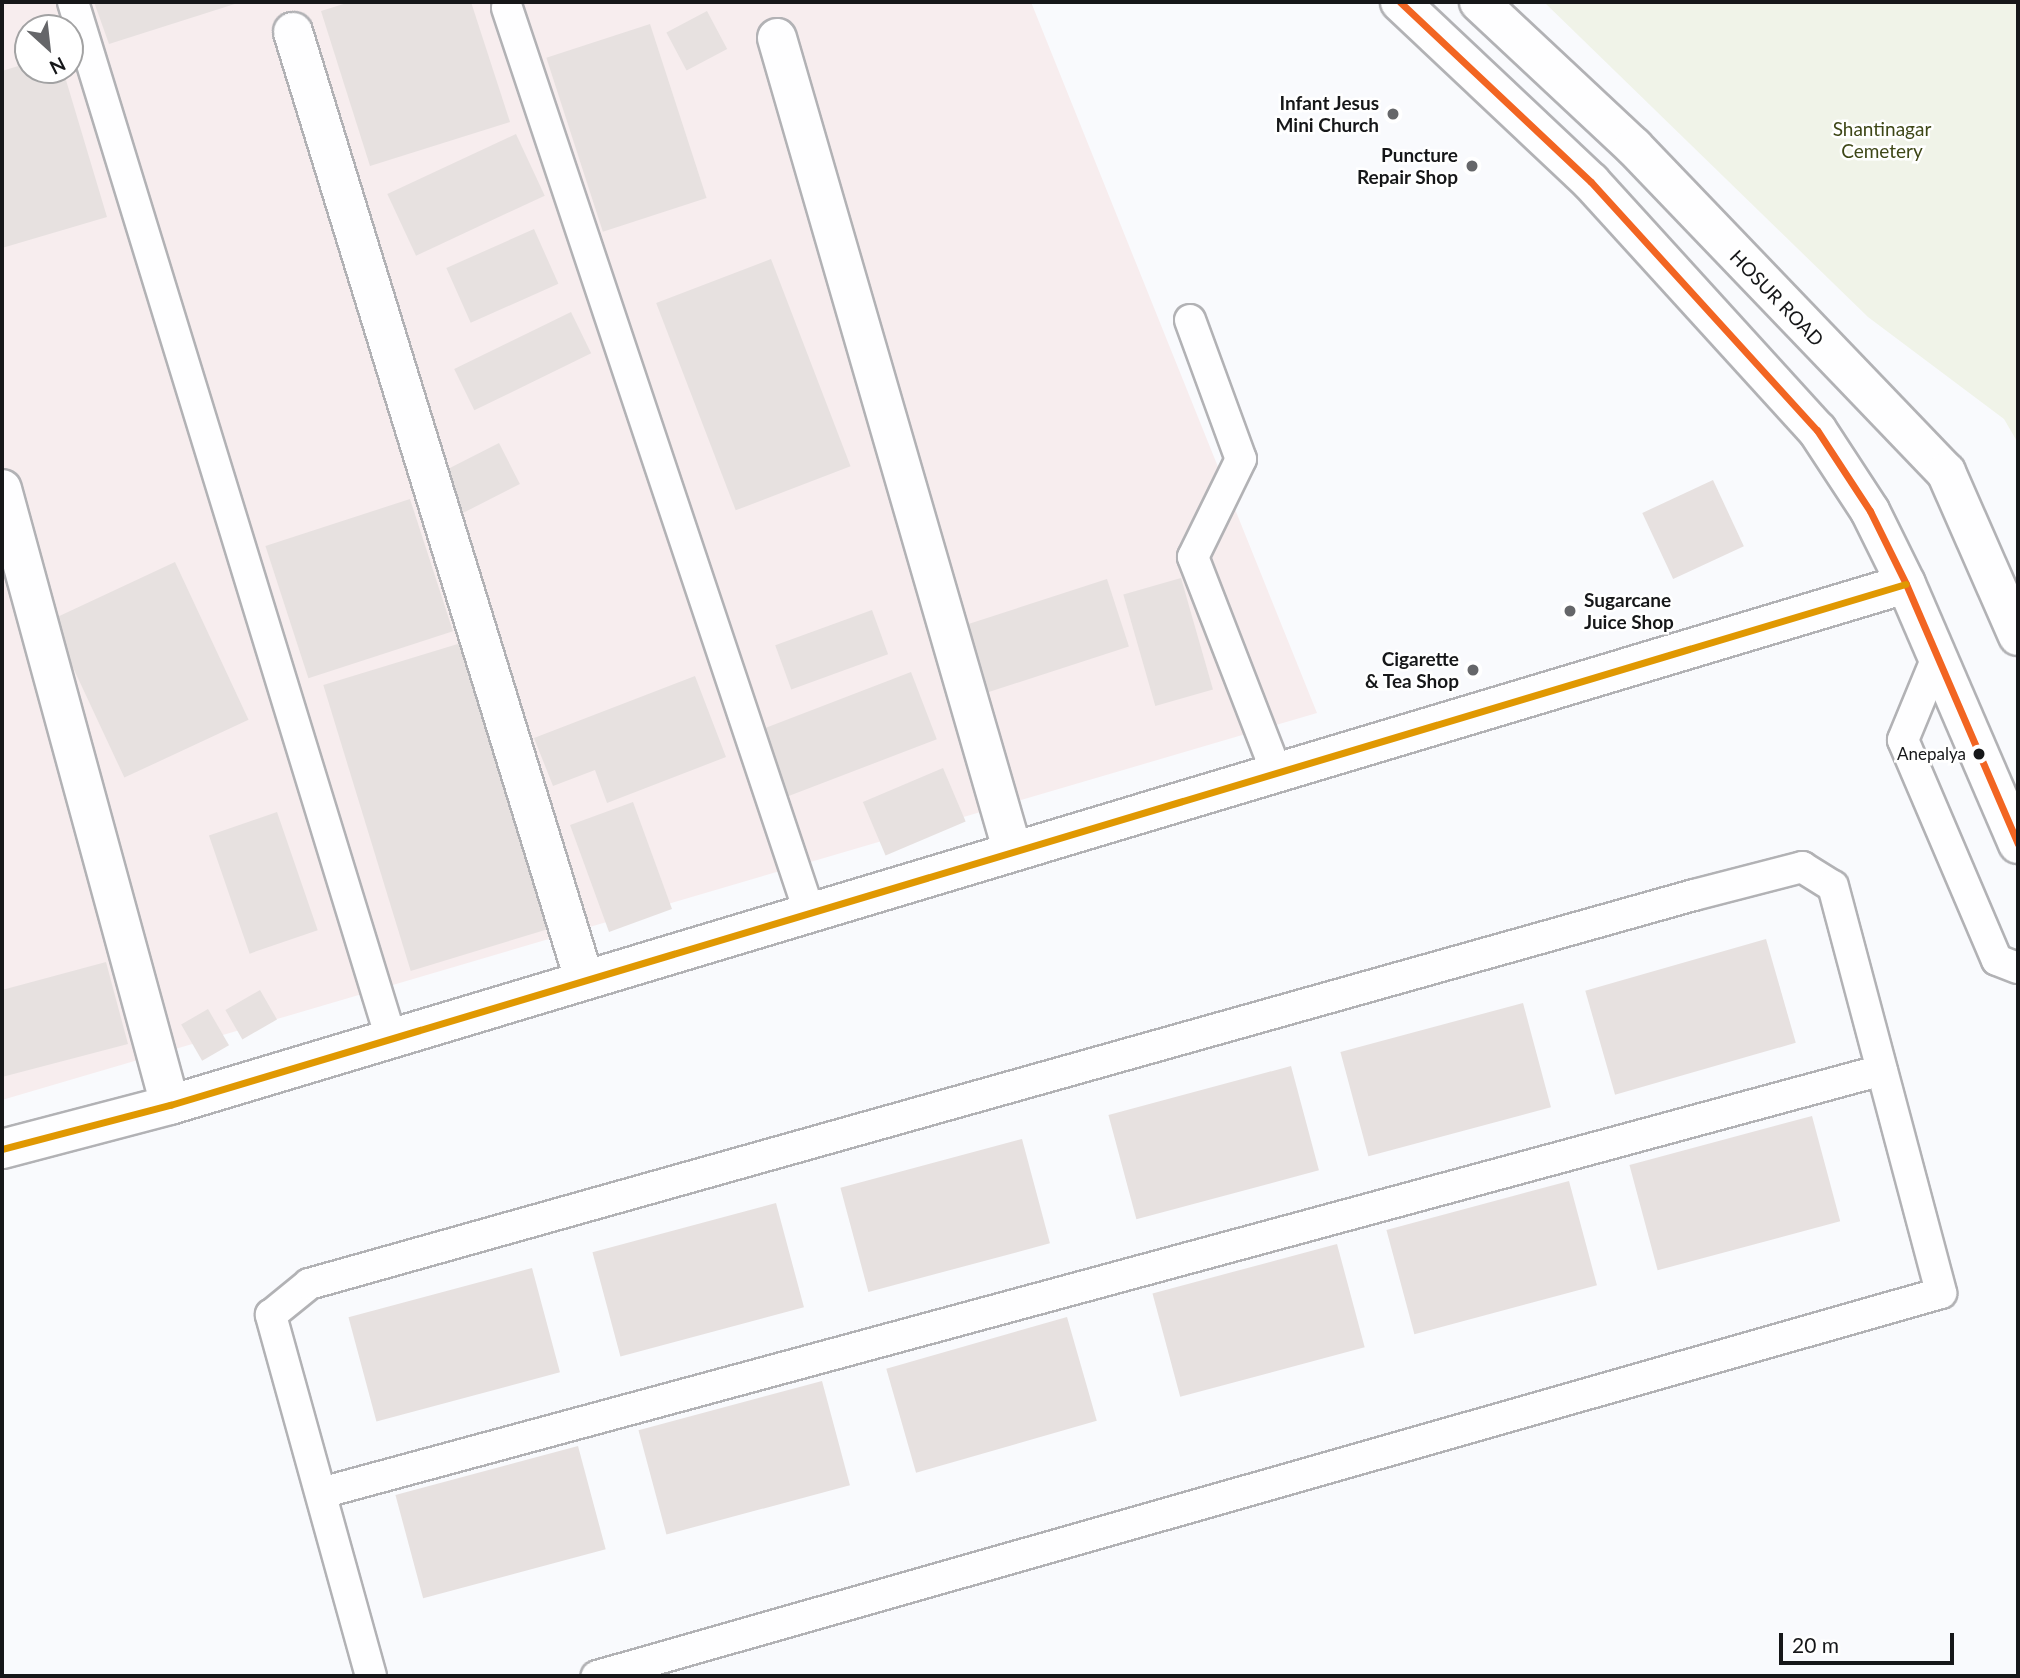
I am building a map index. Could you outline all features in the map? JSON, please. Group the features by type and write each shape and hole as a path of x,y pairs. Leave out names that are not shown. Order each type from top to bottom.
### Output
{"street":[{"path":"1400,2 1591,182 1817,430 1870,511 1906,584 2018,844"},
{"name":"HOSUR ROAD","path":"1479,2 1634,147 1947,472 2018,636"},
{"path":"293,32 584,979"},
{"path":"777,38 1012,849"},
{"path":"2,489 170,1105"},
{"path":"2,1149 170,1105 390,1035 1906,584"}],"lane":[{"path":"73,2 390,1035"},
{"path":"507,8 809,911"},
{"path":"1190,320 1241,459 1193,558 1276,771"},
{"path":"1938,655 1903,740 1997,960 2018,968"},
{"path":"371,1676 271,1315 309,1284 1802,867 1822,874 1838,897 1941,1293 597,1676"},
{"path":"320,1493 1882,1070"}],"shaded area":[{"path":"2,2 1031,2 1317,713 2,1100"}],"green space":[{"name":"Shantinagar Cemetery","path":"1544,2 2018,2 2018,443 2004,419 1868,317"}],"building":[{"path":"94,2 241,2 109,44"},
{"path":"350,2 471,2 510,122 370,166 321,11"},
{"path":"707,11 727,49 687,71 666,33"},
{"path":"650,24 707,198 603,232 546,58"},
{"path":"14,67 14,84 67,84 107,217 2,248 2,71"},
{"path":"516,134 545,196 416,256 387,194"},
{"path":"534,229 558,284 471,323 446,268"},
{"path":"771,259 851,466 736,510 656,303"},
{"path":"571,312 591,353 474,410 454,369"},
{"path":"499,443 520,484 463,513 442,472"},
{"path":"1713,480 1744,546 1673,579 1642,513"},
{"path":"410,499 453,631 308,678 265,546"},
{"path":"175,562 249,720 124,778 51,620"},
{"path":"1181,578 1213,690 1155,706 1123,595"},
{"path":"1107,579 1129,647 971,698 949,630"},
{"path":"872,610 888,654 791,689 775,645"},
{"path":"461,643 548,929 411,971 323,685"},
{"path":"911,672 937,739 787,797 762,729"},
{"path":"695,676 726,757 607,803 595,770 553,786 534,738"},
{"path":"943,768 966,821 886,855 863,802"},
{"path":"633,802 672,909 609,932 570,825"},
{"path":"277,812 318,930 250,954 209,835"},
{"path":"1766,939 1796,1043 1615,1095 1585,991"},
{"path":"106,962 128,1044 2,1077 2,990"},
{"path":"260,990 277,1019 242,1039 225,1010"},
{"path":"1523,1003 1551,1107 1368,1156 1340,1052"},
{"path":"208,1009 229,1045 202,1061 181,1024"},
{"path":"1291,1066 1319,1170 1136,1219 1108,1115"},
{"path":"1812,1116 1840,1221 1658,1270 1629,1165"},
{"path":"1022,1139 1050,1243 868,1292 840,1188"},
{"path":"1569,1181 1597,1285 1414,1334 1386,1230"},
{"path":"776,1203 804,1307 620,1356 592,1252"},
{"path":"1337,1244 1365,1347 1180,1397 1153,1293"},
{"path":"532,1268 560,1372 376,1421 348,1317"},
{"path":"1067,1317 1097,1421 916,1473 886,1369"},
{"path":"822,1381 850,1485 666,1534 638,1430"},
{"path":"578,1446 606,1549 423,1598 395,1495"}],"transit line":[{"path":"1400,2 1591,182 1817,430 1870,511 1906,584 2018,844"},
{"path":"2,1149 170,1105 1906,584"}],"place":[{"name":"Infant Jesus Mini Church","path":"1393,114"},
{"name":"Puncture Repair Shop","path":"1472,166"},
{"name":"Sugarcane Juice Shop","path":"1570,611"},
{"name":"Cigarette & Tea Shop","path":"1473,670"},
{"name":"Anepalya","path":"1979,754"}]}
